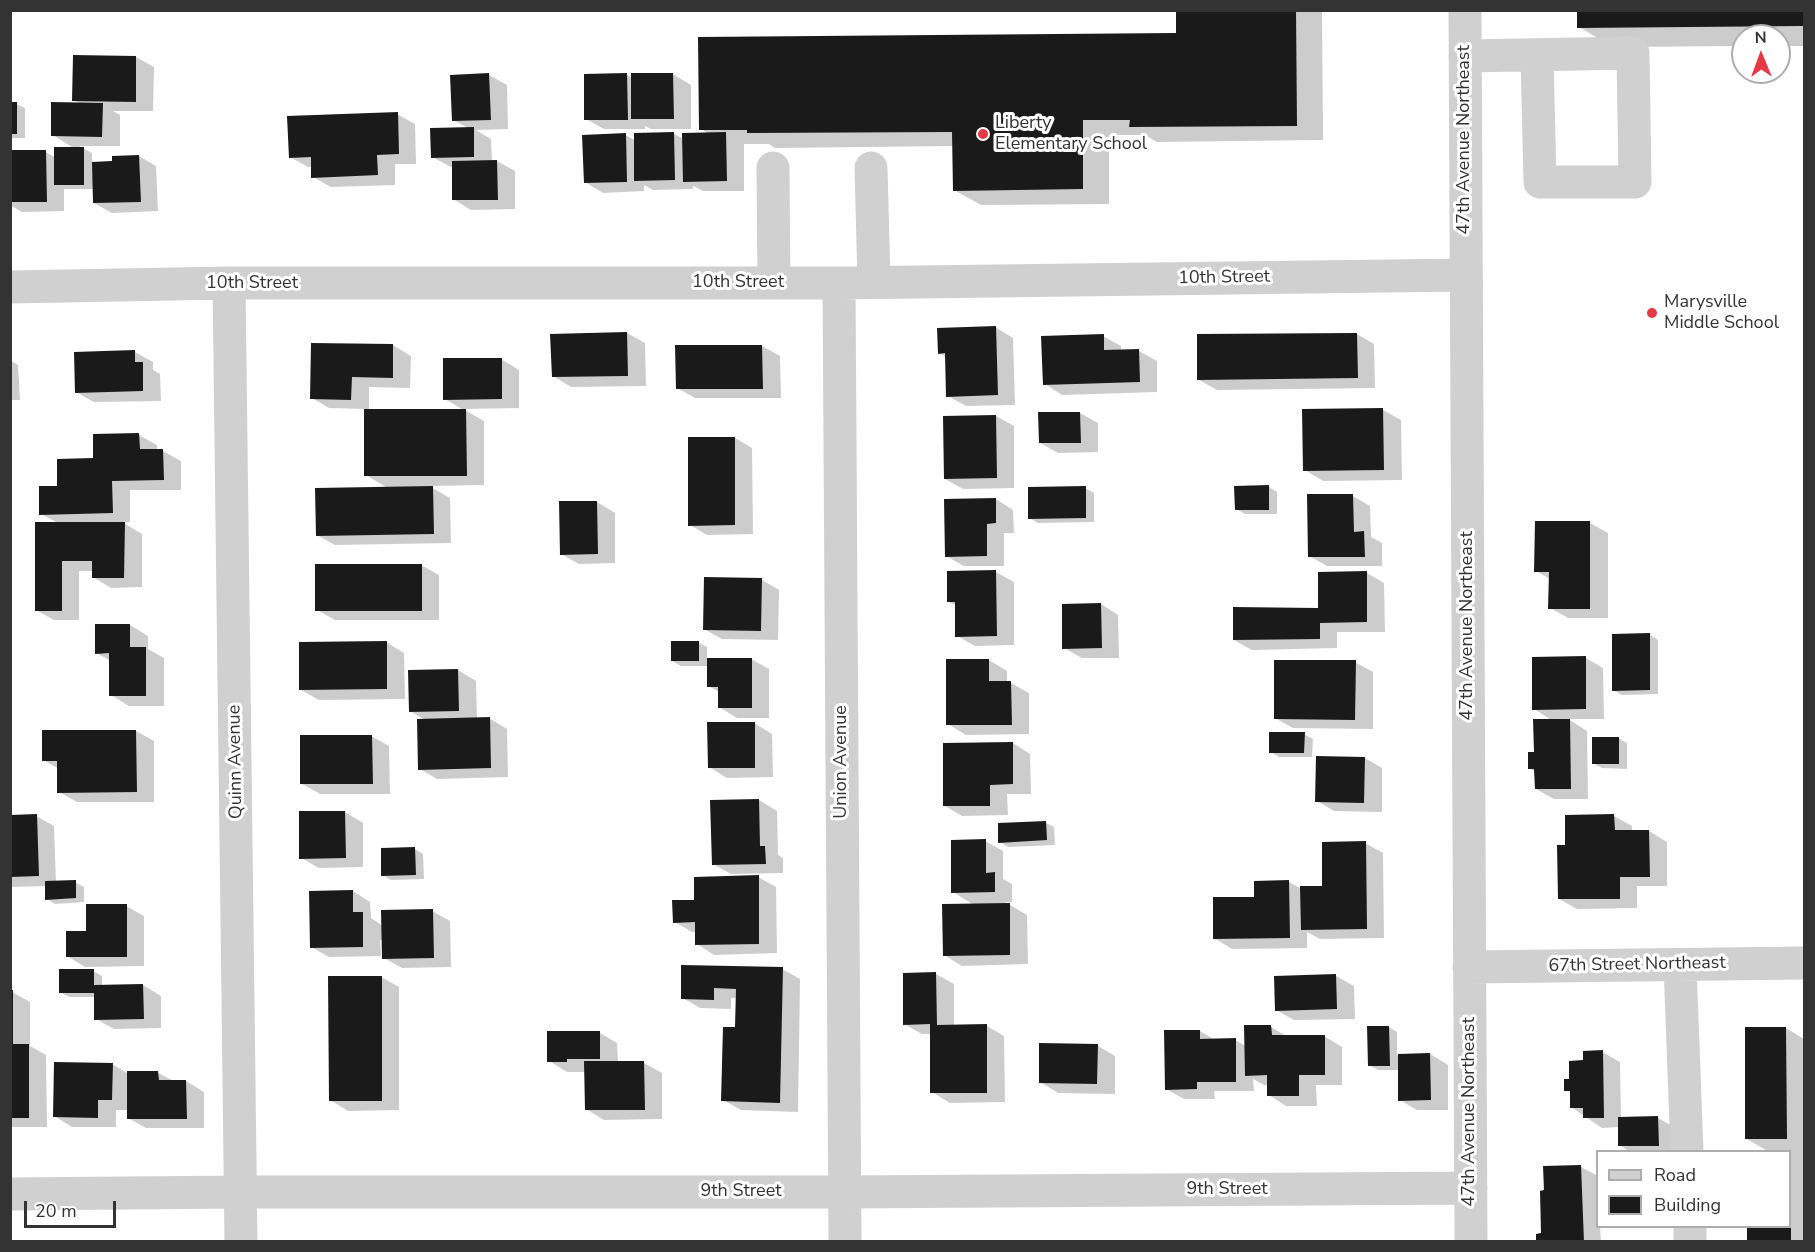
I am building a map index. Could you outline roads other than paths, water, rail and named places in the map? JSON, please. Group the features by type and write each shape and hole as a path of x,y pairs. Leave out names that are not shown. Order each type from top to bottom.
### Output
{"street":[{"name":"47th Avenue Northeast","path":"1465,10 1471,1242"},
{"path":"1465,56 1633,53 1635,182 1540,182 1538,55"},
{"path":"773,168 774,283"},
{"path":"871,168 874,282"},
{"name":"10th Street","path":"10,287 229,283 839,283 1466,275"},
{"name":"Quinn Avenue","path":"229,283 241,1242"},
{"name":"Union Avenue","path":"839,283 845,1242"},
{"name":"67th Street Northeast","path":"1469,967 1804,963"},
{"path":"1680,965 1687,1150"},
{"name":"9th Street","path":"10,1194 1471,1188"}],"place":[{"name":"Liberty Elementary School","path":"983,134"},
{"name":"Marysville Middle School","path":"1652,313"}]}
